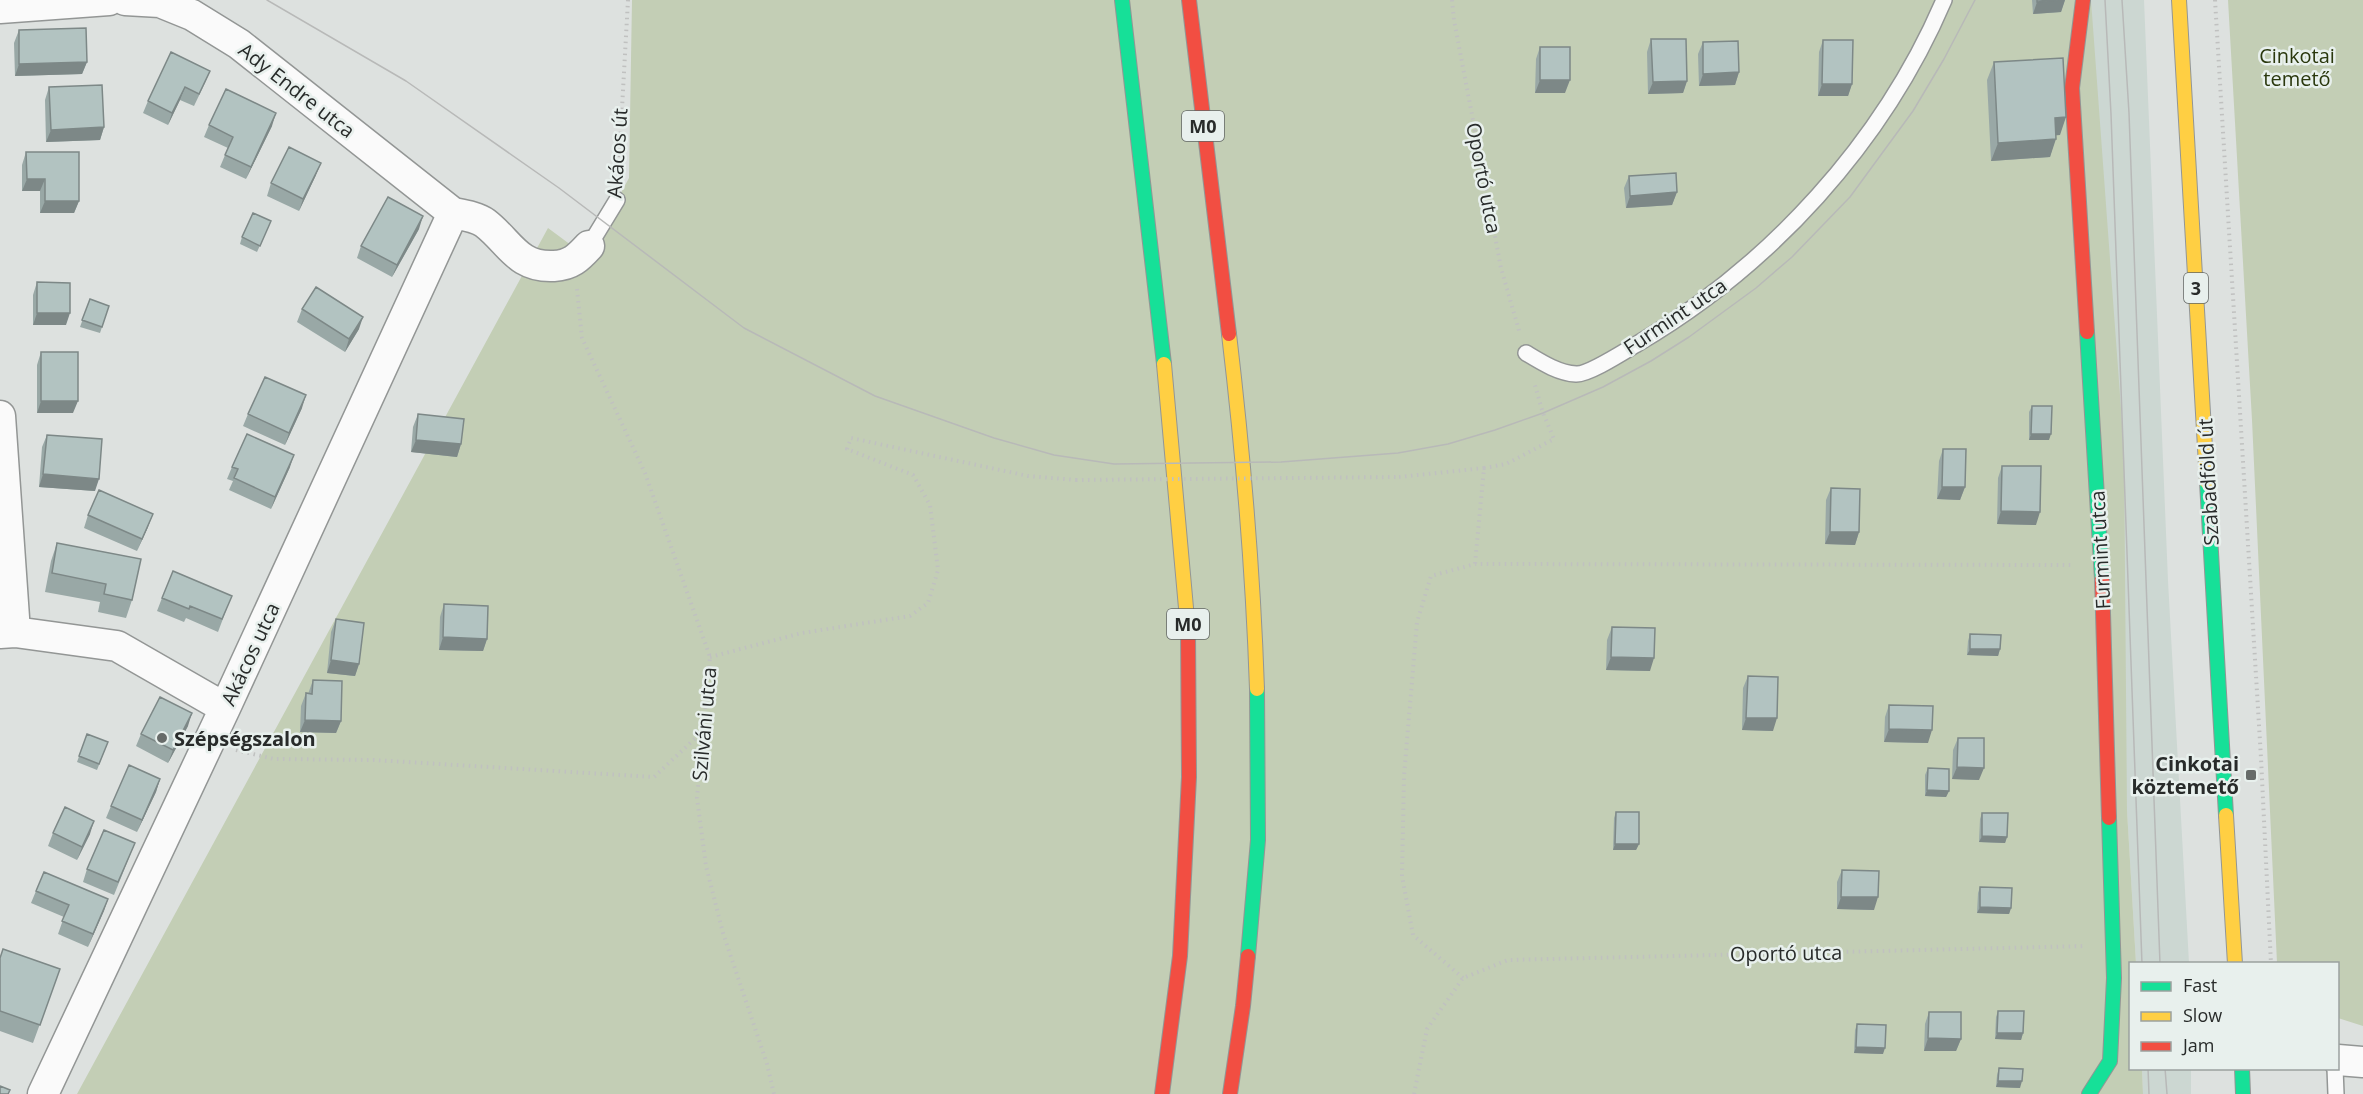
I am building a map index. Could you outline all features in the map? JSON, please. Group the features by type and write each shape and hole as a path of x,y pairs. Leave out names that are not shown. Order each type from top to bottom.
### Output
{"main road":[{"name":"M0","path":"1122,0 1166,383 1188,613 1189,777 1180,956 1162,1094"},
{"name":"M0","path":"1189,0 1236,391 1254,608 1258,711 1258,840 1243,1006 1230,1094"},
{"name":"Furmint utca","path":"2084,0 2072,88 2102,566 2114,978 2110,1061 2089,1094"},
{"name":"Szabadföld út","path":"2180,0 2235,962"},
{"path":"2242,1070 2243,1094"}],"street":[{"path":"0,8 109,0"},
{"name":"Ady Endre utca","path":"125,0 160,2 192,15 238,44 453,213"},
{"path":"453,213 483,221 521,258 540,267 562,265 582,254"},
{"name":"Akácos utca","path":"43,1094 209,743 453,213"},
{"path":"0,416 8,633 117,646 225,708"},
{"path":"2339,1060 2363,1062"}],"lane":[{"name":"Furmint utca","path":"1526,353 1555,369 1578,375 1604,363 1675,321 1740,272 1812,202 1866,138 1927,40 1944,0"},
{"name":"Akácos út","path":"582,254 617,200"},
{"path":"2335,1070 2336,1094"}],"path":[{"name":"Akácos út","path":"617,200 628,0"},
{"name":"Oportó utca","path":"1452,0 1501,268 1543,412 1554,439 1506,464 1484,468"},
{"path":"2215,0 2261,758 2271,962"},
{"name":"Szilváni utca","path":"582,254 582,338 645,472 710,657 697,798 706,866 723,933 774,1094"},
{"path":"710,657 802,633 910,616 928,603 938,570 930,505 913,475 847,449 851,438 1028,476 1076,480 1399,477 1484,468 1475,564"},
{"path":"1414,1094 1427,1029 1462,978 1413,936 1402,876 1404,776 1417,622 1431,576 1475,564 2102,566"},
{"path":"209,743 274,759 374,760 654,777 703,731"},
{"name":"Oportó utca","path":"1462,978 1508,960 2113,946"}],"shaded area":[{"path":"2091,0 2144,0 2168,581 2189,962 2136,962 2127,810"},
{"path":"2142,1070 2191,1070 2191,1094 2143,1094"}],"green space":[{"path":"632,0 2091,0 2124,450 2127,810 2136,962 2129,962 2129,1070 2142,1070 2143,1094 77,1094 548,228 575,248 617,200 629,178"},
{"name":"Cinkotai temető","path":"2228,0 2363,0 2363,1026 2339,1018 2339,962 2277,962 2252,420"}],"building":[{"path":"86,28 87,62 19,64 19,30"},
{"path":"1651,39 1686,39 1687,81 1653,82"},
{"path":"1823,40 1853,40 1852,84 1822,84"},
{"path":"1738,41 1739,72 1703,74 1703,42"},
{"path":"1540,47 1570,47 1570,80 1540,80"},
{"path":"171,52 210,71 199,94 185,87 172,113 148,101"},
{"path":"2063,58 2066,117 2055,118 2056,139 1998,143 1994,62"},
{"path":"102,85 104,127 51,130 49,87"},
{"path":"226,89 276,113 251,167 225,155 233,137 209,125"},
{"path":"289,147 321,163 303,199 271,183"},
{"path":"26,152 79,152 79,201 45,201 45,179 27,179"},
{"path":"1676,173 1677,192 1630,196 1629,176"},
{"path":"388,197 423,216 397,265 361,246"},
{"path":"253,213 271,221 260,246 242,237"},
{"path":"37,282 70,283 70,313 37,313"},
{"path":"316,287 363,317 349,339 302,309"},
{"path":"90,299 109,306 102,327 82,320"},
{"path":"41,352 78,352 78,401 41,401"},
{"path":"265,377 306,395 289,433 248,414"},
{"path":"2032,406 2052,406 2051,434 2031,434"},
{"path":"418,414 464,419 461,444 416,440"},
{"path":"247,434 294,455 275,497 234,478 238,469 232,467"},
{"path":"47,435 102,439 99,479 43,474"},
{"path":"1943,449 1966,449 1965,487 1942,487"},
{"path":"2002,466 2041,466 2040,512 2001,511"},
{"path":"1831,488 1860,489 1859,532 1830,532"},
{"path":"99,490 153,514 142,539 88,515"},
{"path":"57,543 141,559 132,600 104,594 106,584 52,573"},
{"path":"173,571 232,596 222,619 162,598"},
{"path":"444,604 488,606 487,639 443,637"},
{"path":"336,619 364,623 359,664 331,660"},
{"path":"1612,627 1655,628 1654,658 1611,657"},
{"path":"1970,634 2001,635 2000,649 1970,649"},
{"path":"1748,676 1778,677 1777,718 1746,718"},
{"path":"313,680 342,681 341,721 305,720 306,693 312,694"},
{"path":"160,697 192,713 173,750 141,734"},
{"path":"1889,705 1933,706 1932,730 1889,729"},
{"path":"87,734 108,742 99,764 79,756"},
{"path":"1958,738 1984,738 1984,768 1957,767"},
{"path":"129,765 160,779 142,820 111,806"},
{"path":"1928,768 1949,769 1949,791 1927,790"},
{"path":"65,807 94,821 82,847 53,833"},
{"path":"1616,812 1639,812 1639,844 1615,844"},
{"path":"1982,813 2008,813 2007,837 1982,836"},
{"path":"104,830 135,843 118,882 87,869"},
{"path":"1842,870 1879,871 1878,897 1841,897"},
{"path":"44,872 108,899 93,934 62,921 69,905 36,891"},
{"path":"1980,887 2012,888 2011,908 1980,907"},
{"path":"3,949 60,969 40,1025 0,1011 0,958"},
{"path":"1998,1011 2024,1011 2023,1033 1997,1033"},
{"path":"1929,1012 1961,1012 1961,1039 1928,1038"},
{"path":"1857,1024 1886,1025 1885,1048 1856,1047"},
{"path":"1999,1068 2023,1069 2022,1081 1998,1081"},
{"path":"0,1086 10,1090 8,1094 0,1094"}],"tram line":[{"path":"267,0 406,81 559,188 744,328 875,396 994,438 1054,455 1114,464 1281,462 1398,453 1448,444 1495,430 1543,413 1603,387 1689,337 1756,288 1792,257 1850,197 1913,111 1975,0"},
{"path":"2105,0 2142,962"},
{"path":"2122,0 2129,113 2160,962"},
{"path":"2148,1070 2149,1094"},
{"path":"2165,1070 2167,1094"}],"traffic: fast":[{"path":"1122,0 1164,364"},
{"path":"2087,332 2102,579"},
{"path":"2207,482 2226,815"},
{"path":"1248,956 1258,840 1257,689"},
{"path":"2089,1094 2110,1061 2114,978 2109,818"},
{"path":"2242,1070 2243,1094"}],"traffic: slow":[{"path":"2179,0 2207,482"},
{"path":"1229,334 1247,512 1257,689"},
{"path":"1164,364 1188,630"},
{"path":"2226,815 2235,962"}],"traffic: jam":[{"path":"1189,0 1229,334"},
{"path":"2083,0 2072,88 2087,332"},
{"path":"2102,579 2109,818"},
{"path":"1162,1094 1180,956 1189,777 1188,630"},
{"path":"1230,1094 1248,956"}],"place":[{"name":"Szépségszalon","path":"162,738"},
{"name":"Cinkotai köztemető","path":"2251,775"}]}
